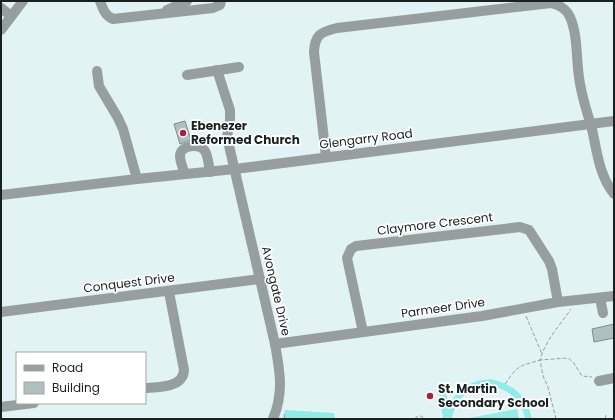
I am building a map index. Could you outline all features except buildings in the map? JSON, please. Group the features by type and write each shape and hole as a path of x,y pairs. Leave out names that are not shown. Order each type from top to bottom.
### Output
{"street":[{"path":"1,30 23,1"},
{"path":"100,1 104,12 108,17 113,19 213,8 220,5 221,1"},
{"path":"160,13 187,1"},
{"path":"326,157 314,52 316,39 328,30 551,3 557,4 564,8 574,27 579,79 586,112 601,172 612,189"},
{"path":"1,8 11,16"},
{"path":"187,75 239,67"},
{"name":"Avongate Drive","path":"217,70 230,110 227,137 281,376 278,404 273,419"},
{"path":"97,71 99,86 123,129 136,179"},
{"name":"Glengarry Road","path":"1,195 235,169 614,121"},
{"path":"185,174 180,155 182,150 190,146 200,147 205,151 210,172"},
{"name":"Claymore Crescent","path":"363,332 347,258 351,249 356,246 520,227 529,230 549,261 552,269 558,302"},
{"name":"Conquest Drive","path":"1,312 169,292 260,279"},
{"path":"146,388 175,383 181,379 183,375 169,292"},
{"name":"Parmeer Drive","path":"275,344 523,309 558,302 614,296"},
{"path":"600,298 603,313"},
{"path":"597,379 614,378"},
{"path":"1,407 26,404"}],"path":[{"path":"556,419 540,360 553,335 571,309 571,301"},
{"path":"523,309 542,354"},
{"path":"504,384 520,366 540,360 568,358 573,362 582,376 597,379"},
{"path":"605,419 606,415"},
{"path":"416,419 416,417 421,416 425,419"}],"shaded area":[{"path":"491,379 506,384 518,392 527,403 532,419 525,419 520,405 511,395 500,389 488,387 476,389 465,395 457,405 452,419 443,419 438,387 445,386 448,405 466,386 477,381"},
{"path":"517,409 519,419 464,419"},
{"path":"285,410 334,413 335,419 283,419"}],"place":[{"name":"Ebenezer Reformed Church","path":"183,133"},
{"name":"St. Martin Secondary School","path":"430,396"}]}
